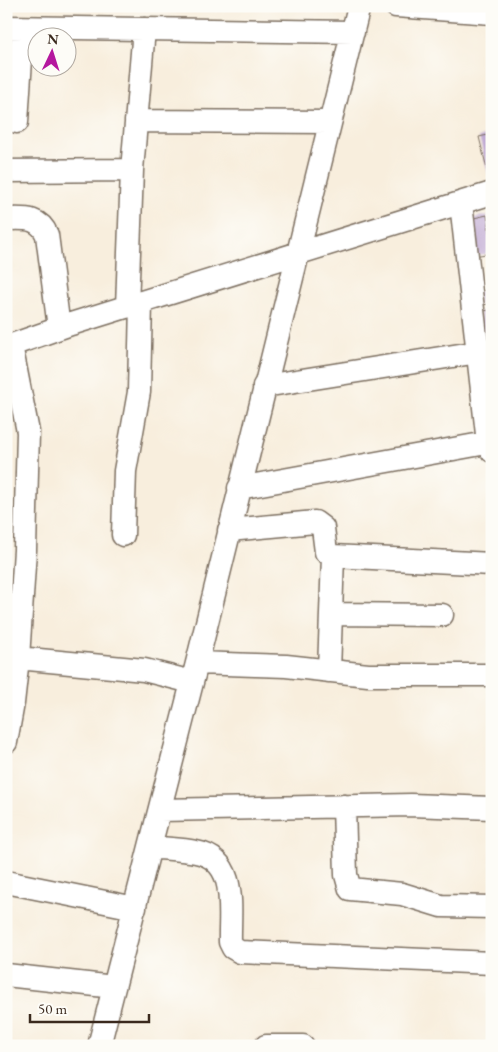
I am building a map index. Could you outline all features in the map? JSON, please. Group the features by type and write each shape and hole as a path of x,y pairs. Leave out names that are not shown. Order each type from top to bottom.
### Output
{"street":[{"path":"100,1046 195,672 296,254 359,6"},
{"path":"396,6 492,12"},
{"path":"17,122 14,27 353,32"},
{"path":"123,535 126,471 139,392 134,305 132,170 144,29"},
{"path":"136,121 330,122"},
{"path":"6,172 132,170"},
{"path":"6,742 14,703 18,658 13,602 25,550 28,432 9,346 59,328 492,193"},
{"path":"239,488 491,445 485,351 461,203"},
{"path":"6,219 28,219 37,221 43,226 46,235 59,328"},
{"path":"264,386 485,351"},
{"path":"229,530 315,522 323,528 326,552 332,556 492,564"},
{"path":"329,671 332,556"},
{"path":"331,614 442,615"},
{"path":"18,658 144,670 195,672 286,666 368,675 492,675"},
{"path":"160,810 456,805 492,808"},
{"path":"344,806 346,875 350,889 402,894 441,906 492,907"},
{"path":"150,847 198,852 215,860 223,868 229,881 230,942 233,948 240,952 492,962"},
{"path":"6,882 135,908"},
{"path":"6,975 114,987"},
{"path":"266,1046 303,1046"}],"building":[{"path":"492,134 492,177 489,177 479,137"},
{"path":"487,215 492,253 474,256 474,218"},
{"path":"492,290 492,304 479,305 477,291"},
{"path":"492,310 492,338 481,339 480,311"}]}
